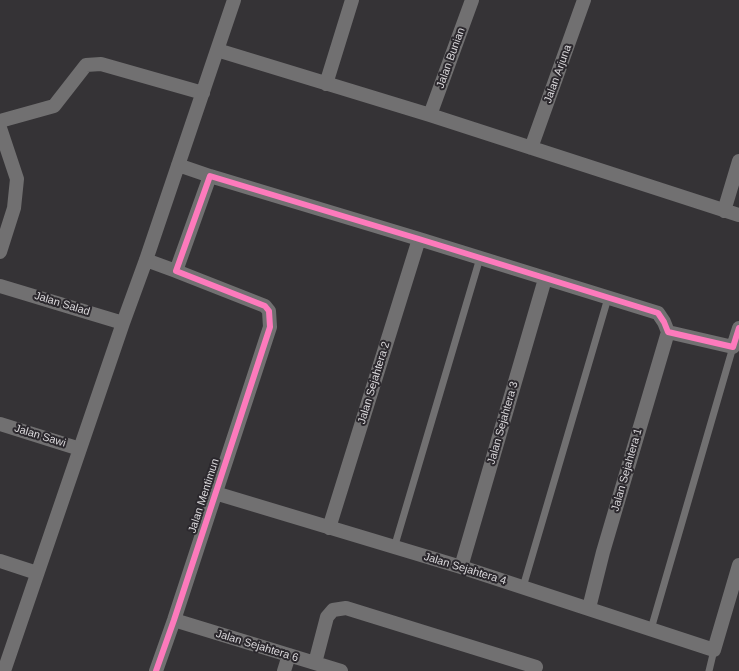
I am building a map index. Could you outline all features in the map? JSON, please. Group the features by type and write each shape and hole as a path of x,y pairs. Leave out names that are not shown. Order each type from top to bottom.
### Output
{"street":[{"path":"4,671 234,0"},
{"path":"326,84 352,0"},
{"name":"Jalan Bunian","path":"430,115 472,0"},
{"name":"Jalan Arjuna","path":"531,148 584,0"},
{"path":"217,50 430,115 739,215"},
{"path":"0,121 54,106 86,65 101,64 203,93"},
{"path":"0,128 17,179 14,208 0,252"},
{"path":"724,211 739,161"},
{"path":"178,165 658,313 668,332 733,347 739,328"},
{"path":"146,260 176,271 210,176"},
{"name":"Jalan Sejahtera 2","path":"329,528 419,239"},
{"name":"Jalan Mentimun","path":"156,671 270,327 269,311 265,306 176,271"},
{"name":"Jalan Sejahtera 3","path":"461,567 545,279"},
{"name":"Jalan Salad","path":"0,286 123,323"},
{"name":"Jalan Sejahtera 1","path":"589,608 603,552 668,332"},
{"name":"Jalan Sawi","path":"0,424 80,449"},
{"name":"Jalan Sejahtera 4","path":"215,494 461,567 714,650"},
{"path":"0,561 37,573"},
{"path":"714,650 739,565"},
{"path":"315,663 327,617 334,610 346,608 536,667"},
{"name":"Jalan Sejahtera 6","path":"174,620 341,671"},
{"path":"284,671 289,655"}],"lane":[{"path":"394,548 480,258"},
{"path":"523,587 608,298"},
{"path":"651,629 733,347"},
{"path":"709,671 714,650"}],"cycle path":[{"path":"156,671 270,327 269,311 265,306 176,271 210,176 658,313 668,332 733,347 739,328"}]}
